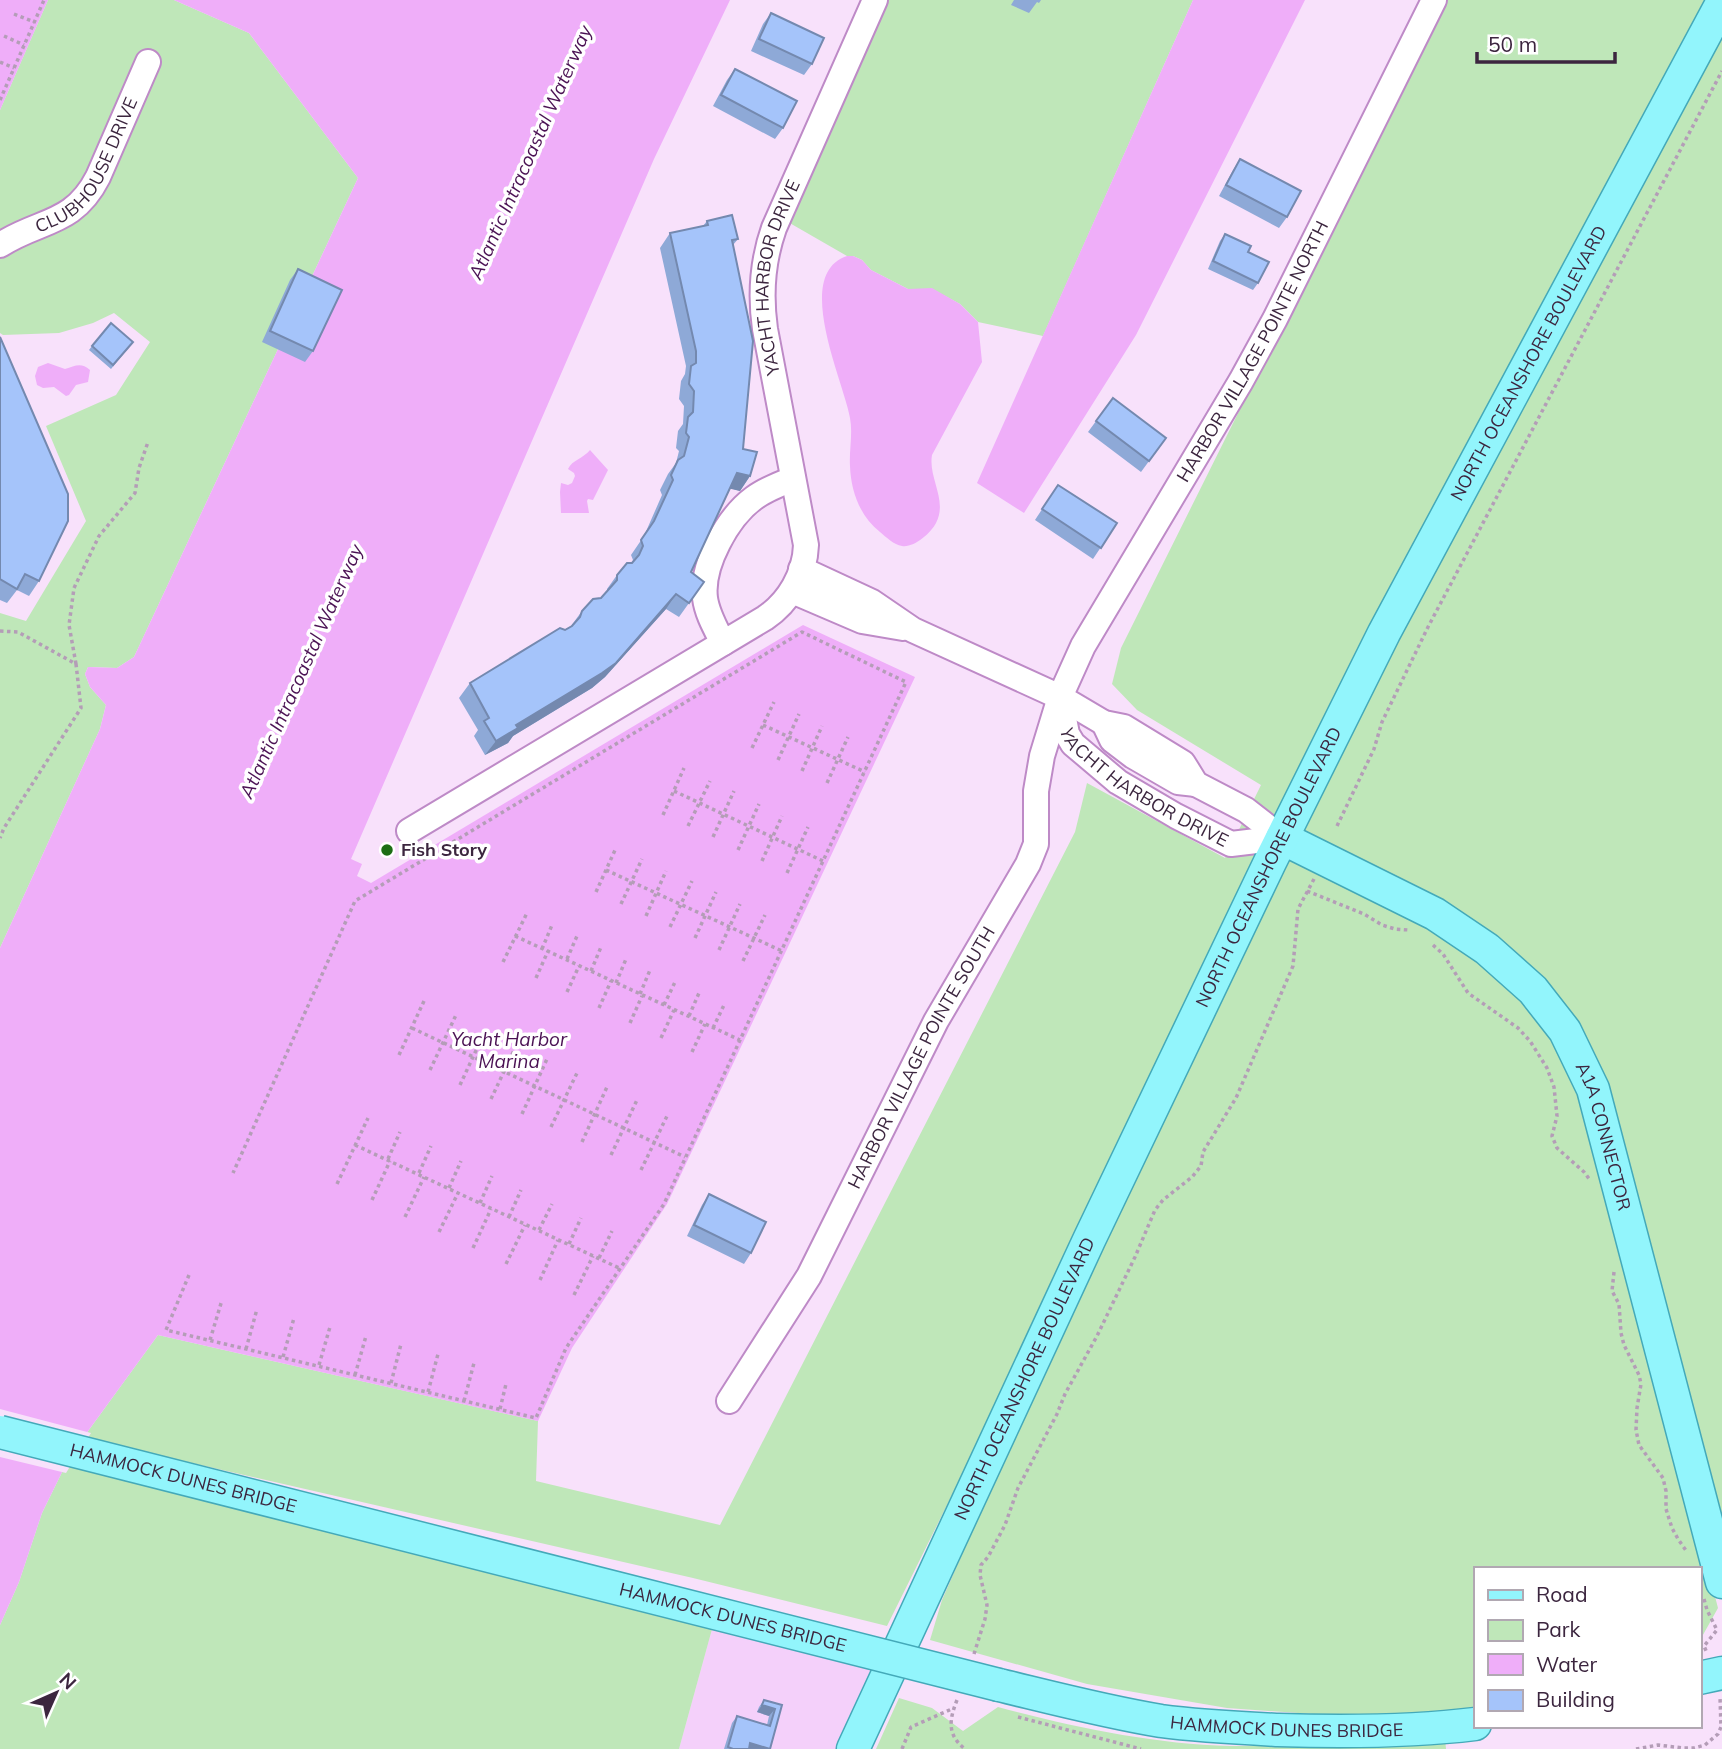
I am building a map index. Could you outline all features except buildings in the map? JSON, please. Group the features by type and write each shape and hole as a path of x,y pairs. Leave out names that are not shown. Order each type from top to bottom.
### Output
{"main road":[{"name":"NORTH OCEANSHORE BOULEVARD","path":"853,1749 1089,1240 1282,838 1404,592 1722,4"},
{"name":"A1A CONNECTOR","path":"1282,838 1435,914 1487,949 1533,990 1565,1031 1594,1089 1712,1586"},
{"name":"HAMMOCK DUNES BRIDGE","path":"0,1432 1108,1712 1229,1728 1337,1732 1445,1728 1474,1724"}],"street":[{"name":"YACHT HARBOR DRIVE","path":"875,0 774,228 762,272 761,295 765,329 806,545 805,558 796,580 862,621 913,630 1060,697 1104,723 1124,727 1183,763 1187,783"},
{"name":"HARBOR VILLAGE POINTE NORTH","path":"1060,697 1093,626 1241,381 1275,319 1434,0"},
{"name":"CLUBHOUSE DRIVE","path":"0,245 12,237 59,219 71,212 87,195 99,177 148,62"},
{"path":"723,643 705,600 705,578 716,549 730,524 746,504 764,491 793,479"},
{"path":"409,831 771,614 782,606 796,580"},
{"name":"YACHT HARBOR DRIVE","path":"1060,697 1067,734 1073,744 1118,782 1231,844 1282,838"},
{"name":"HARBOR VILLAGE POINTE SOUTH","path":"729,1401 809,1276 936,1021 1033,854 1037,832 1036,791 1039,767 1060,697"},
{"name":"YACHT HARBOR DRIVE","path":"1104,723 1112,740 1133,756 1246,810 1282,838"},
{"path":"1118,782 1133,756"},
{"path":"1165,809 1187,783"}],"path":[{"path":"0,100 44,0"},
{"path":"14,14 34,22"},
{"path":"4,36 24,45"},
{"path":"0,62 14,68"},
{"path":"1337,825 1374,749 1382,722 1428,627 1722,71"},
{"path":"0,838 81,708 69,625 74,588 99,536 135,493 139,468 148,442"},
{"path":"0,631 18,632 76,664"},
{"path":"188,1275 166,1330 536,1418 566,1348 664,1204 906,682 802,632 355,901 233,1173"},
{"path":"752,748 774,702"},
{"path":"778,760 799,714"},
{"path":"763,725 865,772"},
{"path":"802,771 822,726"},
{"path":"827,783 848,737"},
{"path":"663,815 684,768"},
{"path":"688,826 709,781"},
{"path":"674,791 823,861"},
{"path":"713,837 734,791"},
{"path":"738,850 759,804"},
{"path":"762,860 782,816"},
{"path":"787,873 808,827"},
{"path":"596,892 616,848"},
{"path":"621,904 642,859"},
{"path":"606,870 782,951"},
{"path":"646,916 666,871"},
{"path":"971,1662 987,1605 980,1575 981,1565 1005,1525 1018,1488 1097,1336 1155,1210 1163,1199 1192,1177 1201,1166 1203,1152 1236,1098 1293,966 1298,909 1315,877"},
{"path":"670,927 692,881"},
{"path":"1307,891 1364,914 1382,925 1416,933"},
{"path":"695,939 716,892"},
{"path":"719,950 740,904"},
{"path":"503,962 527,913"},
{"path":"743,961 765,915"},
{"path":"541,948 552,925"},
{"path":"515,936 740,1040"},
{"path":"566,960 577,936"},
{"path":"1434,945 1443,954 1468,993 1518,1028 1530,1041 1547,1068 1554,1087 1557,1116 1552,1136 1557,1148 1596,1186"},
{"path":"591,971 601,947"},
{"path":"536,978 548,951"},
{"path":"599,1008 626,959"},
{"path":"567,992 579,966"},
{"path":"630,1023 650,971"},
{"path":"664,1005 675,982"},
{"path":"689,1016 699,993"},
{"path":"399,1055 424,1001"},
{"path":"713,1028 724,1005"},
{"path":"661,1038 674,1010"},
{"path":"430,1070 456,1015"},
{"path":"692,1052 705,1024"},
{"path":"412,1028 686,1157"},
{"path":"460,1085 486,1029"},
{"path":"491,1099 517,1044"},
{"path":"522,1114 547,1059"},
{"path":"551,1127 577,1073"},
{"path":"582,1142 607,1087"},
{"path":"611,1155 638,1100"},
{"path":"641,1170 667,1115"},
{"path":"337,1184 368,1118"},
{"path":"372,1200 400,1132"},
{"path":"355,1145 620,1268"},
{"path":"418,1174 431,1146"},
{"path":"449,1188 461,1161"},
{"path":"480,1203 492,1176"},
{"path":"405,1217 424,1177"},
{"path":"509,1217 522,1190"},
{"path":"439,1232 458,1192"},
{"path":"539,1231 552,1204"},
{"path":"473,1248 492,1209"},
{"path":"569,1245 581,1218"},
{"path":"506,1264 525,1224"},
{"path":"599,1259 612,1231"},
{"path":"540,1280 558,1240"},
{"path":"574,1296 593,1256"},
{"path":"1615,1264 1612,1291 1619,1304 1621,1333 1641,1384 1636,1430 1639,1445 1663,1478 1666,1509 1672,1528 1692,1557"},
{"path":"210,1340 222,1300"},
{"path":"246,1349 257,1309"},
{"path":"283,1357 294,1318"},
{"path":"319,1366 330,1327"},
{"path":"355,1375 366,1336"},
{"path":"391,1384 401,1344"},
{"path":"428,1392 438,1354"},
{"path":"464,1401 474,1363"},
{"path":"500,1409 506,1384"},
{"path":"1636,1749 1658,1745 1694,1748 1705,1745 1718,1734 1721,1727 1704,1646 1717,1630 1707,1610 1712,1586"},
{"path":"958,1696 951,1724 952,1734 965,1749"},
{"path":"902,1749 911,1727 954,1708"},
{"path":"1013,1716 1141,1749"}],"shaded area":[{"path":"714,1622 881,1666 843,1749 679,1749"}],"green space":[{"path":"48,0 174,0 249,33 358,178 134,657 117,668 88,667 85,674 90,687 106,705 100,729 0,948 0,613 26,621 86,521 46,426 116,395 150,342 114,313 93,323 59,333 0,333 0,110"},
{"path":"871,0 1193,0 1043,336 978,322 960,304 932,289 908,289 871,270 862,260 847,256 774,214"},
{"path":"1444,0 1713,0 1080,1237 887,1626 693,1578 83,1438 158,1335 538,1421 536,1481 720,1525 1075,832 1087,783 1225,858 1261,785 1137,710 1112,684 1121,648"},
{"path":"1722,23 1722,1541 1574,1026 1295,833"},
{"path":"1286,852 1429,922 1481,958 1556,1037 1584,1093 1718,1608 1701,1638 1701,1567 1474,1567 1474,1711 1370,1718 1227,1708 1087,1684 930,1640 942,1600 1098,1243"},
{"path":"67,1462 714,1622 679,1749 0,1749 0,1625 19,1582 42,1513"},
{"path":"899,1698 932,1708 963,1731 998,1707 1084,1728 1201,1745 1311,1745 1445,1738 1446,1749 876,1749"}],"water":[{"path":"0,0 48,0 0,110"},
{"path":"174,0 730,0 654,159 351,859 362,864 357,876 371,883 803,625 915,677 667,1204 572,1348 538,1421 158,1335 67,1462 42,1513 19,1582 0,1625 0,948 100,729 106,705 90,687 85,674 88,667 117,668 134,657 358,178 249,33"},
{"path":"1193,0 1305,0 1136,335 1024,513 977,483"},
{"path":"847,256 862,260 871,270 908,289 932,288 960,304 978,322 982,362 932,455 939,514 934,527 926,535 907,546 893,542 873,526 862,511 852,485 850,418 832,356 822,306 823,284 831,267"},
{"path":"48,363 65,369 84,366 90,370 88,382 76,385 66,396 54,387 43,388 37,385 35,376 38,367"},
{"path":"590,450 608,470 593,500 587,501 589,513 561,513 561,483 572,483 575,476 568,469"}],"pier":[{"path":"0,1409 91,1433 66,1473 0,1457"}],"place":[{"name":"Fish Story","path":"387,850"}],"water label":[{"name":"Atlantic Intracoastal Waterway","path":"530,152"},
{"name":"Atlantic Intracoastal Waterway","path":"301,671"},
{"name":"Yacht Harbor Marina","path":"509,1050"}]}
